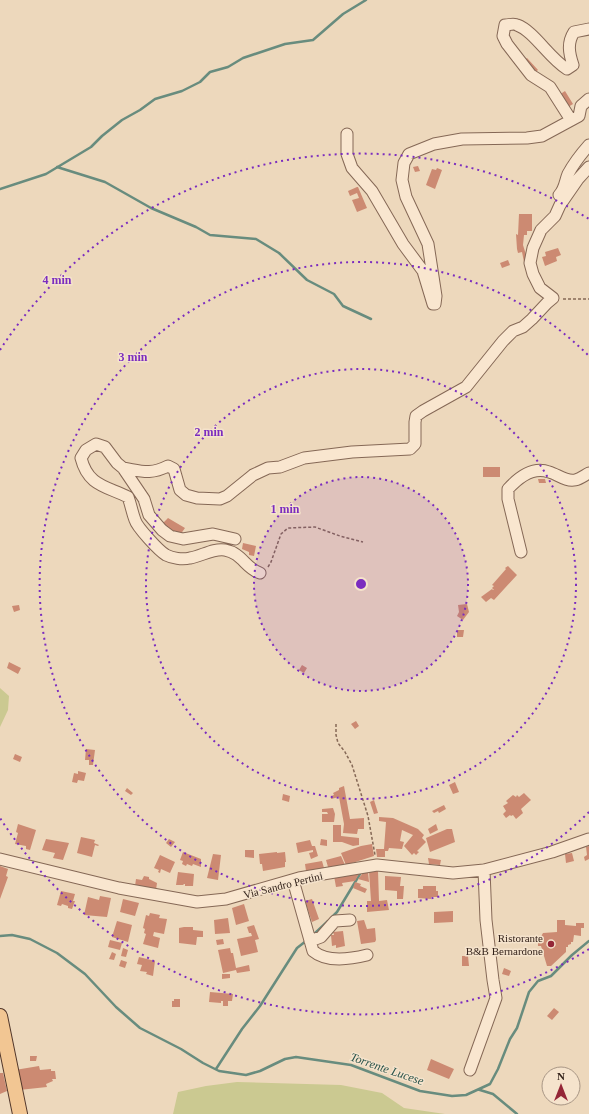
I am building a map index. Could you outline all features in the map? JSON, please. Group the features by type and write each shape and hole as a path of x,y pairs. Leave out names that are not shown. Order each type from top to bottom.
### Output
{"main road":[{"path":"0,1016 20,1114"}],"street":[{"path":"571,120 550,87 531,75 507,44 503,36 505,25 516,24 526,30 557,63 567,69 573,66 569,54 569,40 574,32 589,29"},
{"path":"347,134 347,154 352,168 372,191 402,244 423,271 433,304 435,304 436,296 428,244 406,197 402,180 404,163 409,154 434,144 462,139 527,138 542,136 579,116 581,106 589,99"},
{"path":"555,216 554,200 562,192 568,174 579,156 589,145"},
{"path":"123,468 149,472 160,470 168,466 174,469 180,490 186,495 196,498 220,499 227,496 253,475 268,468 280,467 304,458 352,452 410,449 415,444 416,416 466,387 503,341 513,331 523,327 553,298 540,288 534,274 530,263 533,248 541,230 555,216 560,205 578,179 589,167"},
{"path":"235,539 213,534 183,539 170,536 162,530 149,515 144,499 123,468 105,448 96,444 86,450 81,458 83,468 89,477 98,485 128,497 135,522 148,538 165,554 175,558 188,559 213,550 225,550 240,556 253,571 260,573"},
{"path":"521,552 508,499 508,488 517,479 528,473 548,471 569,480 576,480 589,473"},
{"name":"Via Sandro Pertini","path":"0,859 119,888 197,902 226,899 293,880 377,865 453,873 484,870 552,852 589,839"},
{"path":"470,1070 496,998 486,920 484,870"},
{"path":"293,880 313,951 319,956 347,959 367,955"},
{"path":"310,938 321,937 335,921 350,920"}],"path":[{"path":"553,298 589,299"},
{"path":"260,573 266,570 271,562 281,534 288,528 315,527 362,542"},
{"path":"336,724 338,743 346,752 352,765 368,816 377,865"}],"shaded area":[{"path":"0,688 9,696 8,710 0,727"},
{"path":"237,1082 341,1085 382,1093 404,1108 445,1114 173,1114 178,1092 206,1086"}],"building":[{"path":"527,58 538,70 533,74 522,62"},
{"path":"565,91 573,104 568,107 559,95"},
{"path":"418,166 420,171 415,172 413,167"},
{"path":"437,168 442,170 435,189 426,185 432,169 436,170"},
{"path":"357,187 367,208 357,212 352,200 359,198 357,193 350,196 348,191"},
{"path":"519,214 532,214 532,231 527,231 527,235 524,235 523,245 528,261 524,262 522,252 518,253 517,249 516,234 518,235"},
{"path":"558,248 561,255 556,257 557,261 545,266 542,257 546,256 545,252"},
{"path":"508,260 510,265 502,268 500,263"},
{"path":"483,467 500,467 500,477 483,477"},
{"path":"538,479 545,479 546,483 539,483"},
{"path":"168,518 185,528 180,535 162,524"},
{"path":"243,543 256,546 254,556 249,555 249,552 242,549"},
{"path":"508,566 517,575 494,600 491,598 486,602 481,597 492,589 494,590 492,588 494,586 492,585"},
{"path":"467,604 469,612 463,620 457,616 459,612 458,605"},
{"path":"19,605 20,610 14,612 12,606"},
{"path":"457,630 464,630 463,637 457,637"},
{"path":"9,662 21,668 18,674 7,668"},
{"path":"302,665 307,668 304,673 299,670"},
{"path":"356,721 359,726 355,729 351,724"},
{"path":"86,749 95,750 93,765 89,765 89,760 85,760"},
{"path":"15,754 22,757 20,762 13,759"},
{"path":"78,771 86,773 84,781 78,780 77,783 72,782 74,773 78,774"},
{"path":"455,782 459,792 453,794 449,785"},
{"path":"344,786 350,819 364,818 364,829 358,829 357,834 343,833 344,824 339,797 331,799 331,796 334,795 333,793"},
{"path":"127,788 133,793 131,795 125,791"},
{"path":"524,793 531,800 521,809 523,813 516,819 513,815 506,818 503,814 506,811 503,806 508,803 506,801 513,795 516,797 517,795 519,797"},
{"path":"283,794 290,796 289,802 282,800"},
{"path":"374,800 378,813 374,814 370,802"},
{"path":"444,805 446,809 439,813 438,811 434,813 432,811"},
{"path":"333,808 335,814 334,822 322,822 322,814 328,814 327,812 322,812 322,809"},
{"path":"379,817 393,818 418,829 424,835 422,838 426,842 417,851 419,852 416,855 414,853 412,855 404,846 413,835 402,830 400,841 404,842 402,849 389,848 388,851 385,851 385,857 377,857 376,849 384,849 386,822 379,821"},
{"path":"18,824 36,830 30,850 26,849 26,846 15,844 18,833 16,832"},
{"path":"436,824 438,830 430,834 428,829"},
{"path":"333,825 341,825 341,836 359,838 359,845 353,846 342,842 333,842"},
{"path":"447,829 452,829 455,842 430,852 426,838"},
{"path":"81,837 95,840 94,843 99,845 95,845 92,857 77,853"},
{"path":"46,839 69,843 63,860 53,858 55,853 42,850"},
{"path":"169,839 175,842 171,847 166,843"},
{"path":"321,839 327,840 327,846 320,845"},
{"path":"310,840 312,846 315,846 318,856 311,859 309,853 313,852 313,850 298,853 296,843"},
{"path":"372,844 374,856 346,865 341,853"},
{"path":"589,846 589,859 585,861 584,857 587,855 586,847"},
{"path":"245,850 254,850 254,858 245,857"},
{"path":"183,852 201,859 201,867 193,864 192,866 187,864 186,866 182,864 183,861 180,860"},
{"path":"285,852 285,867 263,871 262,864 260,864 259,854"},
{"path":"572,853 574,861 566,863 565,854"},
{"path":"213,854 221,855 218,880 207,878"},
{"path":"160,855 175,862 170,873 161,869 160,873 158,872 159,870 154,868"},
{"path":"341,856 345,865 328,867 326,860"},
{"path":"428,858 441,860 440,865 429,864"},
{"path":"322,861 324,868 306,871 305,864"},
{"path":"0,866 8,869 6,876 8,877 0,899"},
{"path":"369,871 378,871 379,901 387,900 389,910 367,912 367,901 371,901"},
{"path":"178,872 194,874 193,886 185,886 185,884 176,885"},
{"path":"360,872 355,881 342,883 343,886 336,887 334,876"},
{"path":"368,872 369,882 358,879 363,873"},
{"path":"144,876 149,877 149,879 157,883 156,890 135,886 136,879 142,880"},
{"path":"385,876 401,877 400,886 404,886 403,899 397,899 397,891 385,890"},
{"path":"355,882 361,884 360,886 367,889 365,893 353,888"},
{"path":"423,886 436,886 438,897 431,897 431,899 418,898 418,889 423,889"},
{"path":"61,891 75,894 73,901 75,901 72,909 62,904 61,906 57,905"},
{"path":"100,896 111,898 107,917 84,915 88,897 99,900"},
{"path":"123,899 139,903 135,916 120,912"},
{"path":"312,899 319,919 312,922 305,901"},
{"path":"244,904 249,921 236,925 232,908"},
{"path":"453,911 453,922 434,923 434,912"},
{"path":"150,913 160,915 159,918 167,919 164,934 154,932 153,936 160,938 158,948 143,944 146,934 144,933 145,929 143,928 146,915 149,916"},
{"path":"228,918 230,933 215,934 214,920"},
{"path":"364,920 367,929 375,928 375,942 361,944 357,921"},
{"path":"557,920 565,920 565,925 576,926 576,923 584,923 584,928 581,928 581,936 574,935 573,942 566,947 566,952 551,966 547,966 541,946 538,946 538,942 543,933 557,932"},
{"path":"117,921 132,925 128,942 112,937"},
{"path":"254,925 259,939 255,940 258,952 241,956 237,939 252,936 247,927"},
{"path":"193,927 193,930 203,931 203,937 197,937 196,945 179,943 179,928"},
{"path":"343,931 345,946 336,948 336,945 332,946 331,935 334,935 333,932"},
{"path":"223,939 224,944 217,945 216,940"},
{"path":"110,940 122,943 120,950 108,947"},
{"path":"123,948 128,950 126,957 121,956"},
{"path":"230,948 231,953 233,953 236,968 249,965 250,971 237,973 236,970 223,973 218,950"},
{"path":"112,952 116,954 114,960 109,959"},
{"path":"462,956 468,956 469,966 462,966"},
{"path":"139,957 155,961 153,976 146,974 147,972 140,971 142,965 137,964"},
{"path":"121,960 127,962 125,968 119,966"},
{"path":"504,968 511,971 509,976 502,974"},
{"path":"222,974 230,974 230,978 222,979"},
{"path":"210,992 233,994 232,1001 228,1001 228,1006 223,1006 223,1001 221,1001 221,1003 209,1002"},
{"path":"174,999 180,999 180,1007 172,1007 172,1001 174,1001"},
{"path":"554,1008 559,1012 552,1020 547,1016"},
{"path":"30,1056 37,1056 36,1061 30,1061"},
{"path":"431,1059 454,1069 449,1079 427,1070"},
{"path":"39,1066 40,1070 51,1069 51,1071 55,1071 56,1079 52,1079 53,1081 46,1084 47,1087 19,1090 15,1070"},
{"path":"0,1073 3,1073 7,1091 0,1094"}],"waterway":[{"path":"0,189 46,174 91,147 122,120 140,110 155,99 182,91 200,82 210,72 228,67 243,58 285,44 313,40 343,14 366,0"},
{"path":"57,167 105,182 151,208 196,227 210,235 256,239 279,253 307,280 334,294 343,306 371,319"},
{"path":"332,917 337,912 360,874"},
{"path":"313,935 328,921"},
{"name":"Torrente Lucese","path":"0,936 12,935 30,939 57,953 85,974 116,1007 140,1028 219,1071 246,1075 260,1071 285,1059 296,1057 351,1065 420,1091 452,1096 466,1095 490,1084 498,1069 510,1039 517,1028 529,992 538,981 551,976 572,955 589,941"},
{"path":"216,1069 242,1029 260,1006 297,948 306,941"},
{"path":"480,1090 493,1094 517,1114"}],"place":[{"name":"Ristorante B&B Bernardone","path":"551,944"}]}
